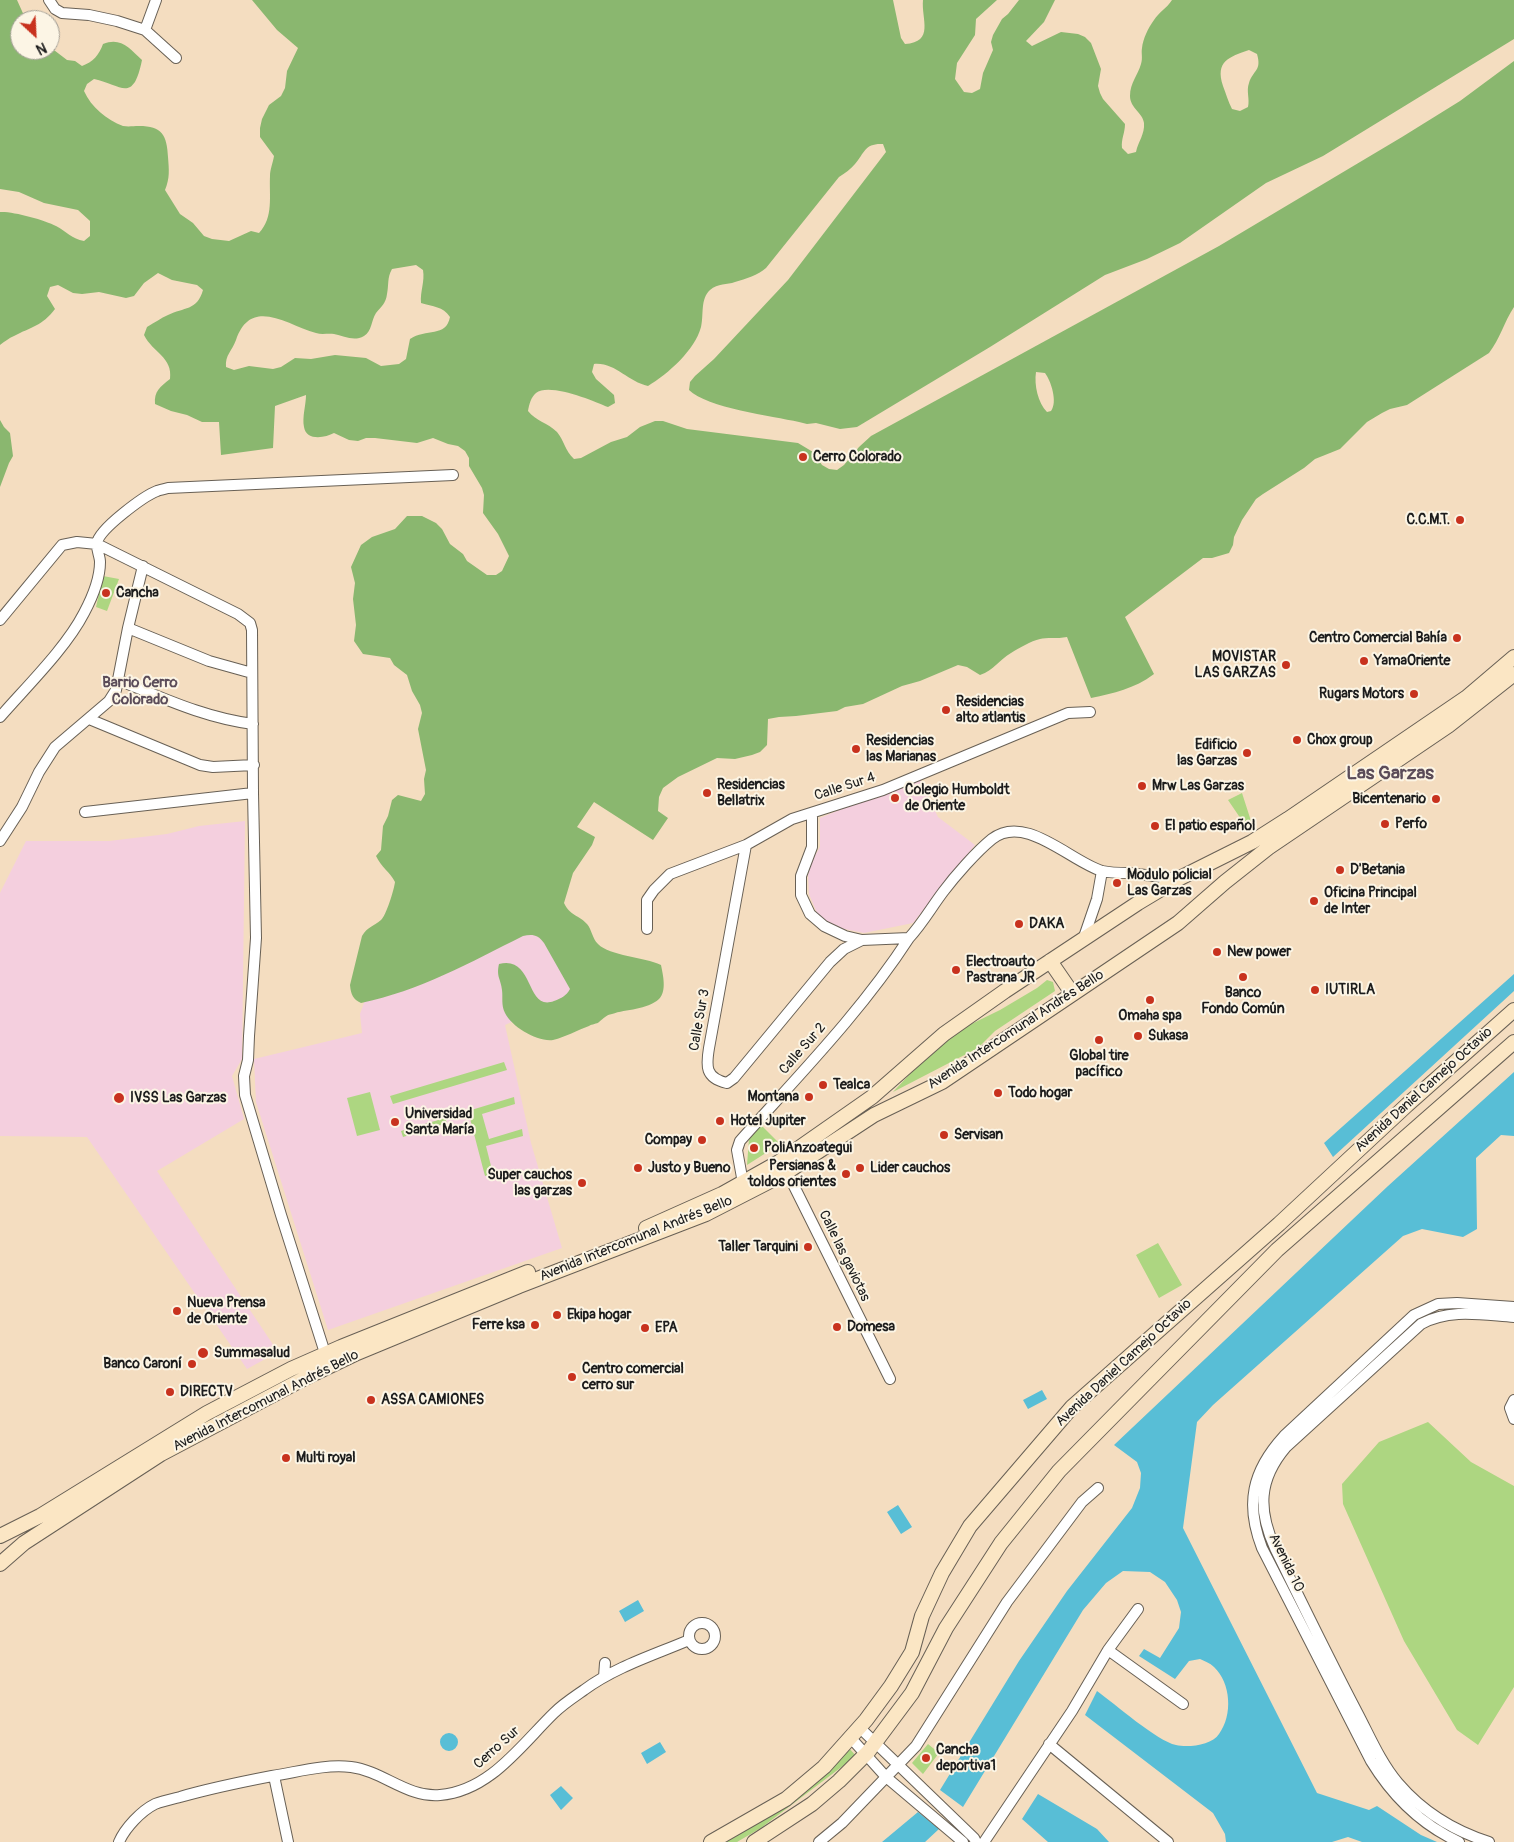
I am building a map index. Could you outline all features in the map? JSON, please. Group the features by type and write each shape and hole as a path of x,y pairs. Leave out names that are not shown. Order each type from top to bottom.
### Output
{"main road":[{"name":"Avenida Intercomunal Andrés Bello","path":"0,1536 40,1516 207,1414 291,1369 523,1274 661,1222 744,1183 779,1162 857,1108 944,1034 1084,937 1178,880 1252,842 1288,819 1467,697 1514,658"},
{"name":"Avenida Intercomunal Andrés Bello","path":"0,1564 24,1543 161,1454 307,1377 357,1353 519,1286 689,1221 736,1200 786,1172 874,1115 942,1082 1178,923 1262,853 1448,726 1514,674"},
{"path":"1050,961 1072,993"},
{"name":"Avenida Daniel Camejo Octavio","path":"711,1842 786,1798 824,1766 854,1732 891,1686 912,1652 922,1616 942,1573 970,1526 1072,1407 1279,1224 1407,1105 1514,1010"},
{"name":"Avenida Daniel Camejo Octavio","path":"754,1842 812,1804 865,1755 912,1693 946,1628 1001,1543 1059,1471 1277,1250 1514,1042"}],"street":[{"path":"49,0 55,10 62,13 89,15 145,30 176,58"},
{"path":"145,30 156,0"},
{"path":"0,717 66,641 84,614 96,586 100,562 97,544 106,529 144,498 157,491 168,488 453,475"},
{"path":"0,620 62,544 77,542 97,544 245,618 250,623 252,630 256,938 248,1060 244,1076 245,1095 325,1354"},
{"path":"0,841 22,807 39,772 55,747 109,701 116,690 142,566"},
{"path":"128,628 210,661 252,672"},
{"path":"118,680 195,712 228,721 253,724"},
{"name":"Calle Sur 4","path":"647,929 647,900 670,874 746,845 792,819 883,790 1068,713 1090,712"},
{"path":"89,719 200,765 214,767 254,766"},
{"path":"85,812 253,793"},
{"path":"812,813 812,847 801,876 801,895 810,914 824,926 845,936 862,940 909,938"},
{"name":"Calle Sur 2","path":"744,1183 737,1150 740,1141 876,986 943,892 992,839 1000,834 1020,831 1038,837 1102,870 1178,880"},
{"name":"Calle Sur 3","path":"746,845 708,1048 706,1066 711,1075 719,1081 727,1083 734,1078 830,962 844,950 862,940"},
{"path":"1084,937 1097,899 1102,870"},
{"name":"Calle las gaviotas","path":"786,1172 890,1379"},
{"name":"Avenida 10","path":"1459,1842 1431,1820 1404,1804 1385,1784 1267,1529 1263,1515 1265,1481 1277,1457 1314,1414 1414,1315 1438,1304 1457,1303 1514,1307"},
{"name":"Avenida 10","path":"1345,1700 1274,1574 1255,1532 1252,1500 1256,1478 1272,1448 1421,1324 1433,1317 1448,1314 1514,1317"},
{"path":"1514,1400 1510,1408 1514,1419"},
{"path":"819,1842 842,1823 916,1746 1007,1602 1082,1502 1098,1488"},
{"path":"1274,1574 1285,1568"},
{"path":"984,1842 1072,1711 1108,1650 1138,1609"},
{"name":"Cerro Sur","path":"119,1842 135,1820 154,1805 217,1786 335,1766 378,1774 407,1790 423,1795 441,1795 466,1788 485,1779 510,1758 555,1711 604,1676 689,1640"},
{"path":"1108,1650 1183,1704"},
{"path":"604,1676 605,1663"},
{"path":"854,1732 875,1742 976,1842"},
{"path":"854,1732 865,1755 886,1777 963,1842"},
{"path":"1049,1744 1168,1842"},
{"path":"274,1776 288,1842"},
{"name":"Avenida 10","path":"1431,1820 1489,1842"}],"shaded area":[{"path":"919,777 938,817 975,845 913,923 864,933 830,926 817,913 809,894 808,875 812,861 820,847 820,818"},
{"name":"IVSS Las Garzas","path":"245,821 242,1059 232,1076 244,1119 157,1171 278,1352 247,1369 87,1137 0,1136 0,893 26,841 109,841 167,834 199,826"},
{"name":"Universidad Santa María","path":"542,918 572,994 505,1025 531,1143 562,1248 328,1330 256,1102 254,1059 362,1033 360,1014 365,1000"}],"green space":[{"path":"0,0 17,0 22,10 10,10 10,60 60,60 60,55 67,60 75,61 82,66 95,58 103,44 115,42 133,51 142,60 139,74 130,87 119,87 94,79 87,84 84,91 95,108 111,120 123,126 147,126 162,133 166,143 169,166 165,190 180,214 193,223 204,236 229,241 251,231 259,233 267,220 270,206 270,173 274,156 260,137 260,128 269,105 281,96 285,88 287,71 298,48 277,30 252,0 893,0 901,38 905,44 920,39 923,34 923,0 997,0 976,19 975,35 957,63 955,79 964,92 972,93 980,89 983,73 993,50 991,42 993,35 1002,19 1019,0 1055,0 1044,22 1026,41 1032,46 1061,32 1078,34 1085,37 1091,43 1101,69 1098,86 1100,93 1125,124 1122,148 1128,154 1136,152 1144,127 1143,119 1132,104 1130,96 1131,87 1142,62 1143,41 1152,23 1172,0 1514,0 1514,39 1323,156 1266,183 1180,243 1147,259 1105,275 857,427 840,429 741,410 710,402 689,390 690,382 695,376 714,359 788,280 886,152 883,144 869,147 848,171 839,177 766,268 752,276 719,285 710,290 705,298 698,336 680,361 656,381 648,386 634,381 608,366 594,364 592,372 596,379 614,395 615,403 608,407 561,391 542,390 534,395 530,401 528,411 557,432 574,459 581,458 611,442 627,437 640,427 655,421 663,421 687,429 798,443 813,452 822,465 829,469 837,470 871,436 1219,246 1460,101 1514,61 1514,307 1489,353 1407,405 1390,409 1367,422 1340,449 1315,459 1256,499 1242,520 1229,553 1212,558 1203,558 1125,617 1154,674 1139,683 1116,692 1091,698 1067,637 1042,638 1018,649 980,675 967,667 958,665 920,681 902,686 863,704 845,707 837,711 768,719 767,745 760,752 735,759 717,758 678,777 663,788 659,797 658,811 668,818 653,840 594,802 577,827 595,837 592,845 573,873 564,903 572,913 587,924 596,942 603,948 661,965 664,983 663,992 654,1003 608,1015 597,1023 553,1040 540,1039 519,1028 508,1018 503,1007 498,972 499,964 511,963 519,968 538,999 545,1002 562,998 570,989 544,943 535,936 523,936 444,975 382,998 361,1003 354,998 350,988 362,936 366,930 383,918 390,902 395,882 376,856 381,850 383,826 392,800 398,795 421,801 425,794 424,779 426,770 418,729 422,713 407,675 394,665 390,658 363,654 354,641 356,625 353,599 355,583 351,567 361,545 372,537 395,529 407,516 422,516 436,523 442,529 450,544 463,554 467,561 487,575 496,575 502,571 509,556 498,534 483,513 484,495 482,488 469,466 469,458 465,451 458,446 433,438 417,443 375,438 366,438 358,441 349,440 334,433 321,437 308,435 305,431 303,419 306,395 275,406 273,448 221,455 219,422 202,422 155,404 157,392 170,379 170,372 165,360 144,335 147,327 165,316 194,305 203,290 197,285 172,280 158,273 144,283 134,296 126,298 99,292 73,293 58,285 50,287 47,296 55,309 50,315 41,323 0,345 0,212 20,214 44,221 56,226 76,239 84,241 90,236 90,221 78,210 44,203 19,192 0,189","holes":["1249,50 1257,54 1258,67 1248,86 1248,107 1240,111 1232,109 1221,78 1222,65 1235,55","416,265 423,270 421,303 441,309 450,317 448,324 444,328 410,339 406,359 399,364 381,366 366,358 335,355 311,359 295,358 281,367 273,369 249,366 234,370 226,367 228,356 243,327 251,319 260,316 282,320 318,334 334,334 353,339 364,336 369,331 376,313 386,300 392,269","1036,372 1045,373 1049,381 1054,397 1051,411 1047,412 1037,394"]},
{"path":"0,420 10,433 13,456 0,487"},
{"name":"Cancha","path":"103,576 119,579 107,611 96,607"},
{"path":"1242,793 1251,821 1245,825 1228,800"},
{"path":"1047,980 1053,982 1055,991 995,1031 978,1048 893,1092 922,1061 955,1032 1000,1010"},
{"path":"504,1062 507,1070 393,1104 390,1096"},
{"path":"370,1092 380,1130 357,1136 347,1098"},
{"path":"514,1097 515,1104 482,1114 489,1139 522,1129 523,1136 486,1146 493,1174 485,1176 468,1111"},
{"path":"445,1118 447,1123 403,1137 401,1131"},
{"path":"761,1125 780,1144 747,1165 749,1139"},
{"path":"1158,1243 1182,1285 1159,1298 1136,1255"},
{"path":"1428,1422 1471,1462 1514,1486 1514,1687 1478,1745 1457,1730 1404,1641 1343,1504 1342,1484 1379,1442"},
{"name":"Cancha deportiva1","path":"928,1744 939,1753 923,1774 912,1763"},
{"path":"849,1748 856,1756 761,1828 737,1842 717,1842"}],"water":[{"path":"1514,974 1514,991 1333,1157 1324,1143"},
{"path":"1514,1072 1514,1136 1501,1135 1476,1158 1477,1229 1463,1237 1422,1229 1403,1236 1213,1405 1197,1422 1183,1528 1317,1793 1369,1810 1377,1806 1421,1835 1437,1842 1362,1842 1348,1837 1332,1842 1226,1842 1225,1834 1213,1813 1085,1715 1097,1691 1147,1730 1176,1745 1193,1746 1211,1741 1216,1738 1224,1726 1228,1709 1227,1690 1220,1674 1209,1663 1200,1659 1189,1661 1175,1679 1139,1656 1144,1649 1160,1658 1179,1628 1181,1612 1177,1600 1165,1582 1150,1572 1123,1571 1106,1583 1083,1610 963,1807 940,1790 1019,1661 1067,1591 1132,1508 1140,1488 1141,1473 1137,1462 1114,1445 1388,1186"},
{"path":"1042,1390 1047,1399 1028,1409 1023,1400"},
{"path":"898,1505 912,1527 901,1534 887,1512"},
{"path":"638,1600 644,1611 625,1622 619,1611"},
{"path":"445,1733 453,1733 458,1738 456,1749 445,1751 440,1746 440,1738"},
{"path":"660,1742 666,1752 647,1764 641,1753"},
{"path":"561,1786 573,1798 561,1810 550,1795"},
{"path":"1038,1794 1097,1829 1109,1842 1048,1842 1022,1819"},
{"path":"918,1812 939,1829 925,1842 882,1842"}],"place":[{"name":"Cerro Colorado","path":"803,457"},
{"name":"C.C.M.T.","path":"1460,520"},
{"name":"Cancha","path":"106,593"},
{"name":"Centro Comercial Bahía","path":"1457,638"},
{"name":"YamaOriente","path":"1364,661"},
{"name":"MOVISTAR LAS GARZAS","path":"1286,665"},
{"name":"Rugars Motors","path":"1414,694"},
{"name":"Residencias alto atlantis","path":"946,710"},
{"name":"Chox group","path":"1297,740"},
{"name":"Residencias las Marianas","path":"856,749"},
{"name":"Edificio las Garzas","path":"1247,753"},
{"name":"Mrw Las Garzas","path":"1142,786"},
{"name":"Residencias Bellatrix","path":"707,793"},
{"name":"Colegio Humboldt de Oriente","path":"895,798"},
{"name":"Bicentenario","path":"1436,799"},
{"name":"Perfo","path":"1385,824"},
{"name":"El patio español","path":"1155,826"},
{"name":"D'Betania","path":"1340,870"},
{"name":"Modulo policial Las Garzas","path":"1117,883"},
{"name":"Oficina Principal de Inter","path":"1314,901"},
{"name":"DAKA","path":"1019,924"},
{"name":"New power","path":"1217,952"},
{"name":"Electroauto Pastrana JR","path":"956,970"},
{"name":"Banco Fondo Común","path":"1243,977"},
{"name":"IUTIRLA","path":"1315,990"},
{"name":"Omaha spa","path":"1150,1000"},
{"name":"Sukasa","path":"1138,1036"},
{"name":"Global tire pacífico","path":"1099,1040"},
{"name":"Tealca","path":"823,1085"},
{"name":"Todo hogar","path":"998,1093"},
{"name":"Montana","path":"809,1097"},
{"name":"IVSS Las Garzas","path":"119,1098"},
{"name":"Hotel Jupiter","path":"720,1121"},
{"name":"Universidad Santa María","path":"395,1122"},
{"name":"Servisan","path":"944,1135"},
{"name":"Compay","path":"702,1140"},
{"name":"PoliAnzoategui","path":"754,1148"},
{"name":"Justo y Bueno","path":"638,1168"},
{"name":"Lider cauchos","path":"860,1168"},
{"name":"Persianas & toldos orientes","path":"846,1174"},
{"name":"Super cauchos las garzas","path":"582,1183"},
{"name":"Taller Tarquini","path":"808,1247"},
{"name":"Nueva Prensa de Oriente","path":"177,1311"},
{"name":"Ekipa hogar","path":"557,1315"},
{"name":"Ferre ksa","path":"535,1325"},
{"name":"Domesa","path":"837,1327"},
{"name":"EPA","path":"645,1328"},
{"name":"Summasalud","path":"203,1353"},
{"name":"Banco Caroní","path":"192,1364"},
{"name":"Centro comercial cerro sur","path":"572,1377"},
{"name":"DIRECTV","path":"170,1392"},
{"name":"ASSA CAMIONES","path":"371,1400"},
{"name":"Multi royal","path":"286,1458"},
{"name":"Cancha deportiva1","path":"926,1758"}],"district":[{"name":"Barrio Cerro Colorado","path":"140,692"},
{"name":"Las Garzas","path":"1390,774"}]}
